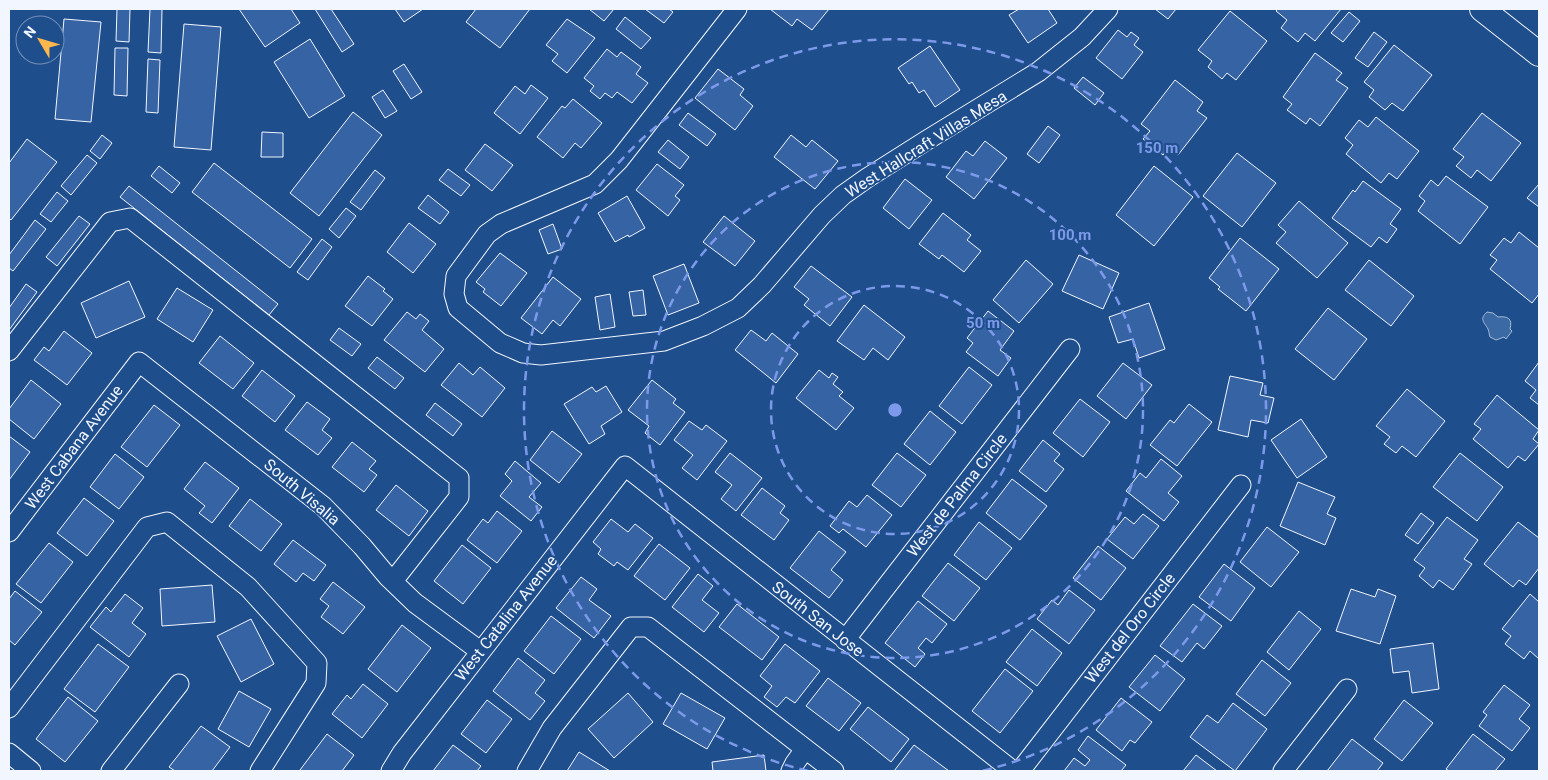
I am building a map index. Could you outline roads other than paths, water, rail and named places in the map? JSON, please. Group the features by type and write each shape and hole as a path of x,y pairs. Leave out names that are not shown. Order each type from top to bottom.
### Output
{"main road":[{"path":"1482,9 1539,54"}],"street":[{"name":"West Hallcraft Villas Mesa","path":"737,9 637,137 595,184 501,224 487,234 456,276 454,294 458,308 500,343 522,353 541,355 664,341 703,326 738,308 762,285 822,215 843,195 927,140 1038,72 1082,37 1108,9"},
{"path":"9,351 110,222 130,218 458,478 459,497 393,581"},
{"name":"West de Palma Circle","path":"845,640 1070,349"},
{"name":"South Visalia","path":"139,362 323,506 415,603 480,651"},
{"name":"West Cabana Avenue","path":"9,532 139,362"},
{"name":"South San Jose","path":"625,466 1013,771"},
{"name":"West Catalina Avenue","path":"391,771 480,651 625,466"},
{"name":"West del Oro Circle","path":"1020,771 1241,486"},
{"path":"9,708 147,528 167,522 248,587 317,663 316,683 260,771"},
{"path":"527,771 552,728 631,627 648,627 834,771"},
{"path":"111,771 179,684"},
{"path":"1283,771 1347,688"},
{"path":"791,771 805,749"},
{"path":"9,754 31,771"}],"water":[{"path":"1487,312 1493,313 1498,317 1507,317 1510,320 1510,329 1512,331 1506,339 1504,337 1496,340 1490,337 1483,319"}]}
